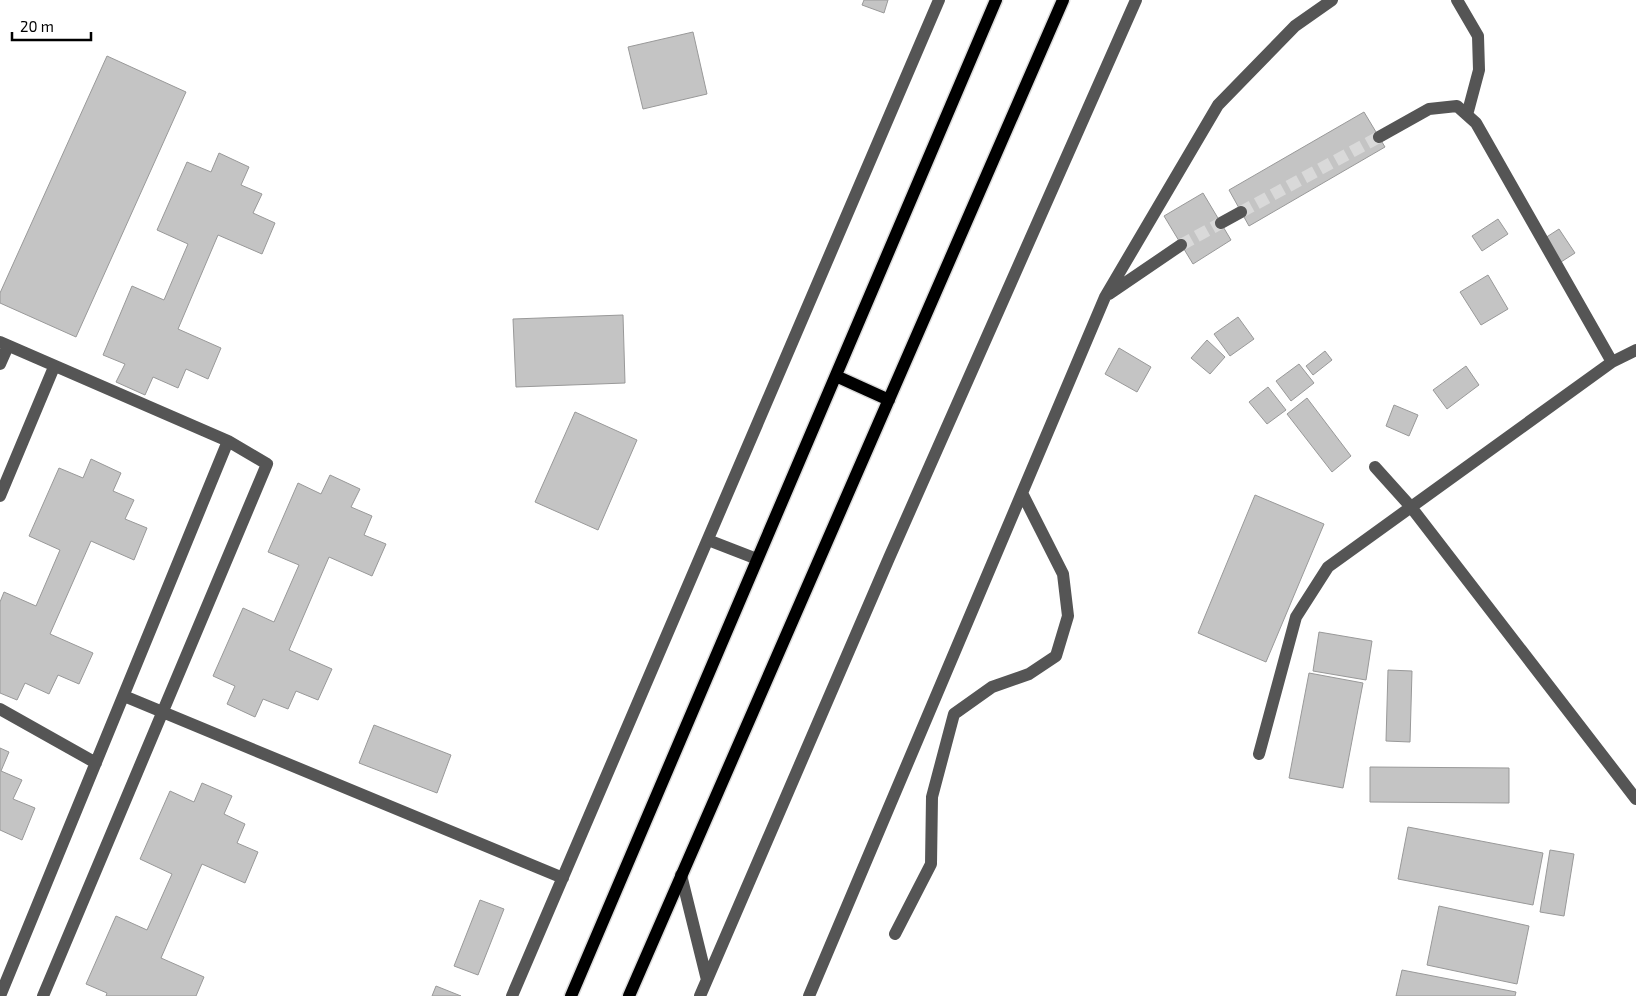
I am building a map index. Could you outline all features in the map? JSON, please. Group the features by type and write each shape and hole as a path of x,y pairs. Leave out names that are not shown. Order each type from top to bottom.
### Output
{"main road":[{"path":"571,996 996,0"},
{"path":"628,996 1063,0"},
{"path":"836,376 889,400"}],"street":[{"path":"512,996 940,0"},
{"path":"700,996 881,576 1136,0"},
{"path":"809,996 1105,297 1218,105 1295,26 1332,0"},
{"path":"1457,0 1478,36 1479,70 1467,116"},
{"path":"1379,137 1429,109 1457,106 1476,123 1612,362"},
{"path":"1221,223 1241,212"},
{"path":"1105,297 1181,245"},
{"path":"0,364 4,344 228,441 267,464 43,996"},
{"path":"1259,754 1296,617 1328,567 1612,362 1636,350"},
{"path":"0,496 54,366"},
{"path":"0,996 228,441"},
{"path":"1375,466 1411,507 1636,800"},
{"path":"895,934 931,864 932,797 954,714 992,687 1029,674 1056,656 1068,616 1063,574 1022,493"},
{"path":"708,540 757,559"},
{"path":"124,696 562,878"},
{"path":"0,709 96,763"},
{"path":"681,875 707,980"}],"building":[{"path":"864,0 888,0 884,13 862,5"},
{"path":"693,32 707,94 643,109 628,47"},
{"path":"107,56 186,92 76,337 0,303 0,293"},
{"path":"1364,112 1385,147 1249,226 1229,190"},
{"path":"219,153 249,167 241,185 262,194 253,213 275,223 262,254 218,235 178,329 221,348 208,379 186,369 178,388 153,377 145,395 116,382 125,364 103,355 132,286 164,300 188,244 157,230 187,162 211,172"},
{"path":"1203,193 1231,240 1193,264 1164,216"},
{"path":"1498,219 1508,234 1482,251 1472,236"},
{"path":"1559,229 1575,253 1561,262 1545,238"},
{"path":"1488,275 1508,309 1481,325 1460,292"},
{"path":"623,315 625,383 516,387 513,319"},
{"path":"1238,317 1254,339 1230,356 1214,334"},
{"path":"1207,340 1225,357 1210,374 1191,358"},
{"path":"1119,348 1151,367 1137,392 1105,374"},
{"path":"1325,351 1332,360 1313,375 1306,366"},
{"path":"1299,364 1314,383 1291,401 1276,381"},
{"path":"1466,366 1479,385 1447,409 1433,390"},
{"path":"1268,387 1286,410 1267,424 1249,402"},
{"path":"1307,398 1351,456 1332,472 1287,414"},
{"path":"1394,405 1418,415 1409,436 1386,426"},
{"path":"575,412 637,440 598,530 535,502"},
{"path":"91,459 121,473 113,491 134,500 125,519 147,528 134,560 91,541 50,634 93,653 79,684 58,675 49,694 25,683 17,700 0,693 0,602 4,592 36,606 60,550 29,536 59,468 83,478"},
{"path":"330,475 360,489 351,507 372,516 364,535 386,544 372,576 329,557 289,650 332,669 318,700 296,691 288,709 263,699 255,717 227,704 235,686 213,676 243,608 274,622 299,565 268,552 298,483 321,494"},
{"path":"1255,495 1324,524 1266,662 1198,633"},
{"path":"1319,632 1372,641 1366,680 1313,671"},
{"path":"1388,670 1412,671 1410,742 1386,741"},
{"path":"1309,673 1363,683 1343,788 1289,778"},
{"path":"374,725 451,755 437,793 359,763"},
{"path":"0,748 9,752 1,771 22,780 13,799 35,808 22,840 0,830"},
{"path":"1370,767 1509,768 1509,803 1370,802"},
{"path":"202,783 232,796 224,814 245,824 237,843 258,852 245,883 202,864 161,958 204,977 196,996 106,996 107,993 86,984 116,916 147,930 172,874 140,859 170,791 194,802"},
{"path":"1408,827 1543,853 1533,905 1398,879"},
{"path":"1550,850 1574,854 1564,916 1540,912"},
{"path":"480,900 504,909 478,975 454,966"},
{"path":"1439,906 1529,926 1517,984 1427,965"},
{"path":"1402,970 1516,992 1515,996 1396,996"},
{"path":"436,986 461,996 432,996"}],"tunnel":[{"path":"1241,212 1379,137"},
{"path":"1181,245 1221,223"}]}
